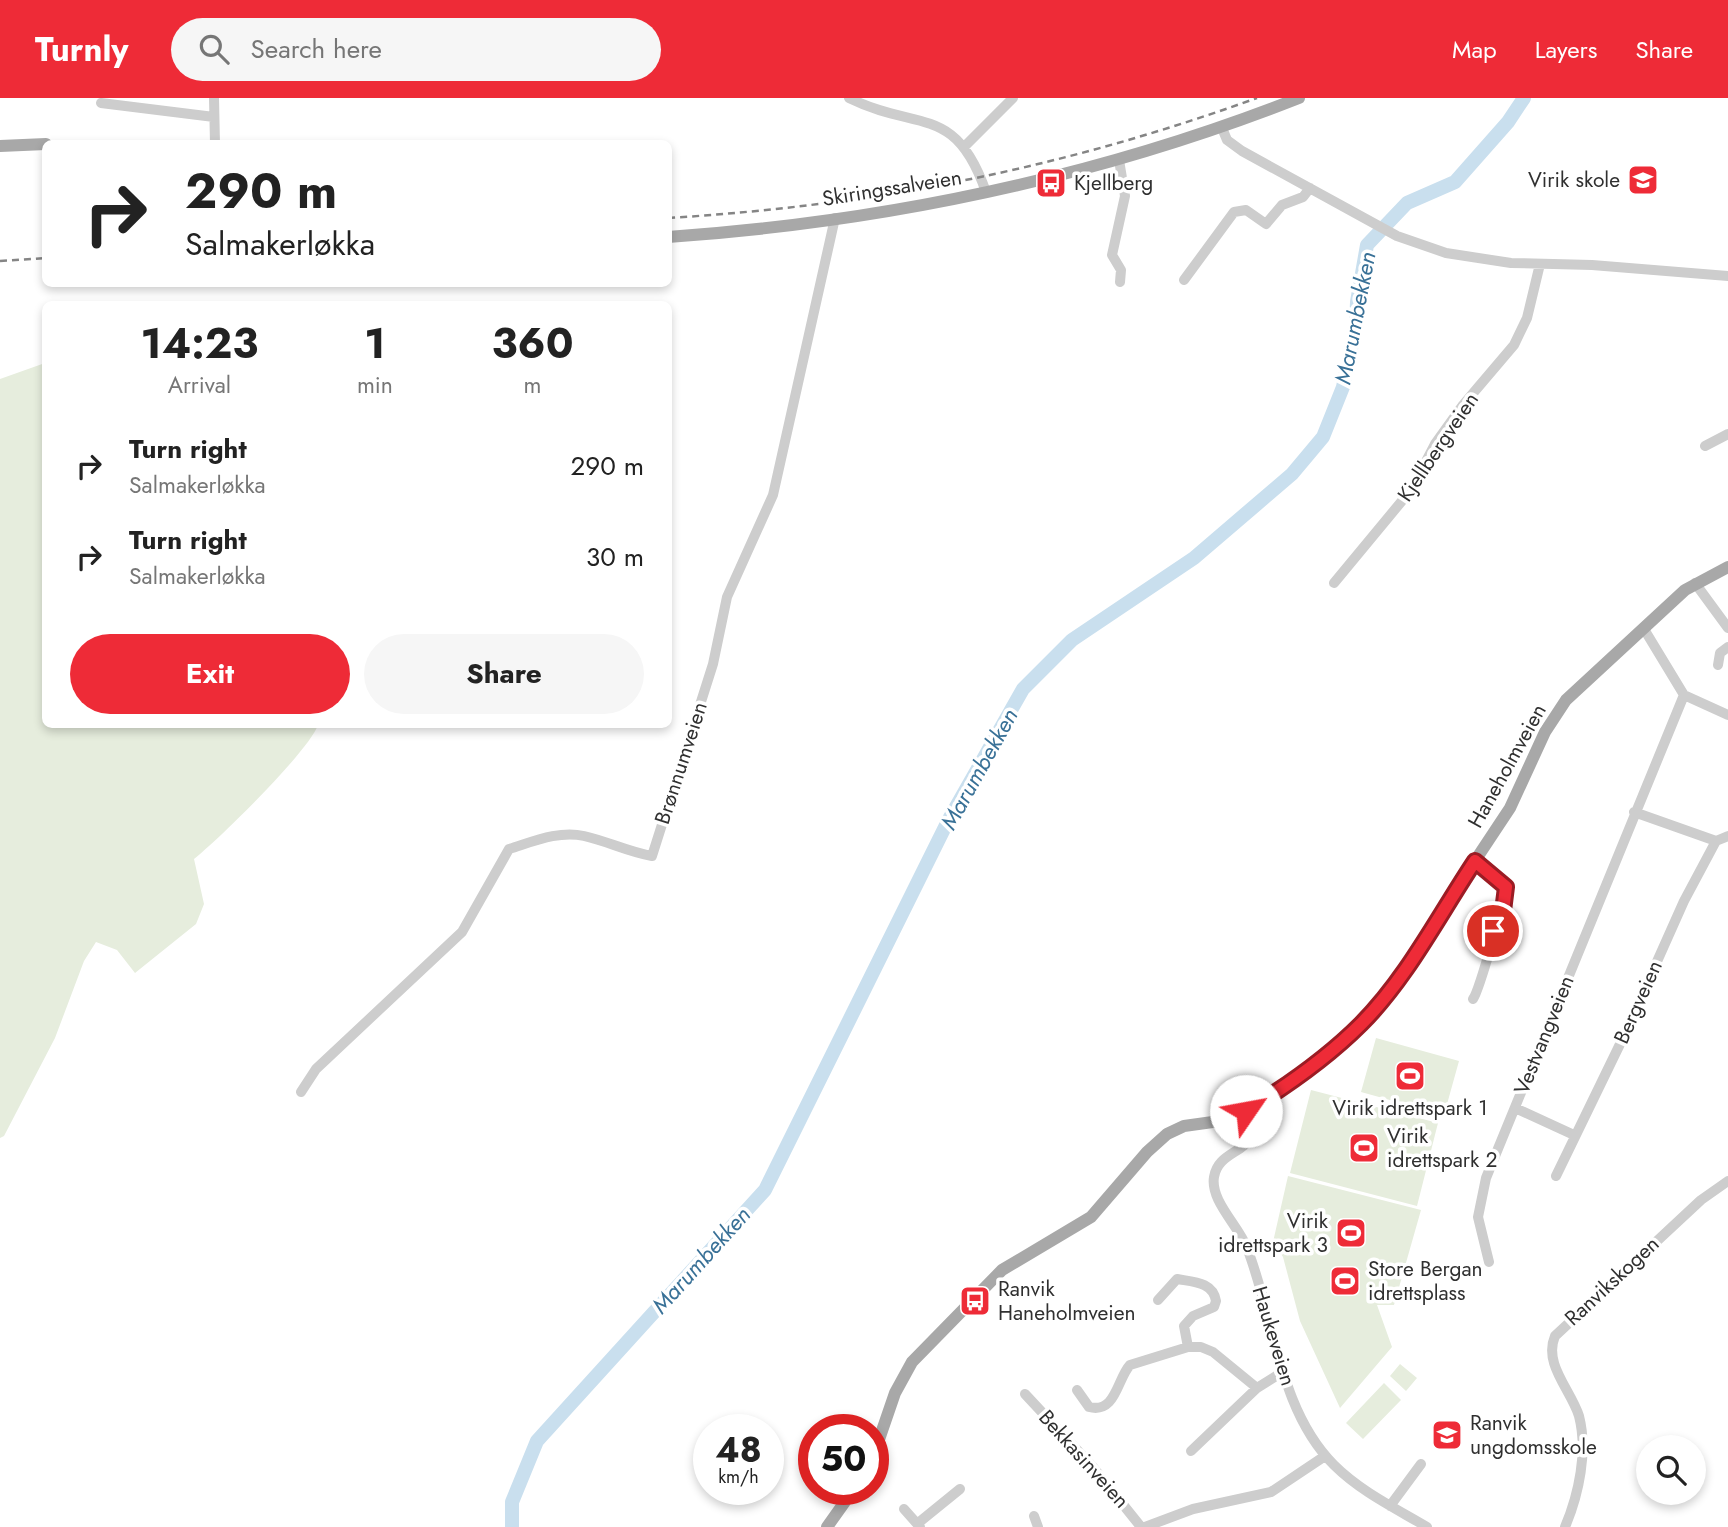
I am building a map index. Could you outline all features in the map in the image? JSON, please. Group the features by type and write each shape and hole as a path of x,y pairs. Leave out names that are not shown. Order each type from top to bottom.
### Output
{"main road":[{"name":"Skiringssalveien","path":"672,237 835,218 986,192 1119,160 1222,128 1299,98"},
{"path":"0,146 42,144"},
{"name":"Haneholmveien","path":"888,1414 898,1385 912,1362 995,1276 1020,1257 1091,1217 1147,1152 1167,1134 1184,1126 1227,1120 1246,1111 1319,1061 1362,1023 1394,982 1510,808 1545,732 1560,708 1695,583 1728,567"},
{"path":"827,1527 843,1505"}],"street":[{"path":"214,98 215,140"},
{"path":"849,98 937,125 965,146 976,163 986,192"},
{"path":"965,146 1013,98"},
{"path":"100,103 214,117"},
{"path":"1222,128 1227,139 1237,148 1376,225 1427,247 1468,258 1658,269 1728,276"},
{"path":"1119,160 1126,186 1112,255 1121,270 1119,282"},
{"path":"1184,280 1234,212 1246,210 1266,224 1282,205 1303,197 1310,188"},
{"name":"Brønnumveien","path":"301,1092 316,1069 462,932 509,849 543,838 582,835 652,856 713,664 727,597 773,495 835,218"},
{"name":"Kjellbergveien","path":"1335,583 1411,490 1435,444 1463,405 1514,345 1527,318 1540,264"},
{"path":"1705,446 1728,434"},
{"path":"1695,583 1728,628"},
{"path":"1644,629 1684,695 1728,715"},
{"path":"1718,665 1718,656 1728,647"},
{"name":"Vestvangveien","path":"1489,1262 1479,1229 1479,1206 1486,1178 1684,695"},
{"path":"1634,812 1716,841 1728,836"},
{"name":"Bergveien","path":"1556,1176 1622,1040 1679,912 1716,841"},
{"path":"1473,999 1480,987 1490,939 1503,911 1507,892 1504,882 1475,861"},
{"path":"1514,1108 1574,1135"},
{"name":"Haukeveien","path":"1246,1111 1252,1135 1247,1143 1221,1161 1214,1183 1219,1199 1248,1251 1301,1418 1325,1455 1353,1482 1427,1527"},
{"name":"Ranvikskogen","path":"1565,1527 1580,1470 1583,1444 1575,1405 1552,1357 1555,1336 1701,1200 1728,1181"},
{"path":"1158,1300 1177,1279 1205,1285 1213,1291 1216,1301 1214,1307 1192,1316 1184,1325 1188,1347"},
{"path":"1077,1390 1089,1406 1104,1406 1112,1399 1130,1365 1188,1347 1201,1347 1213,1352 1257,1388"},
{"path":"1191,1451 1257,1388 1284,1371"},
{"name":"Bekkasinveien","path":"1025,1394 1143,1527"},
{"path":"1143,1527 1193,1509 1271,1492 1325,1455"},
{"path":"1390,1506 1421,1464"},
{"path":"904,1509 919,1525 960,1489"},
{"path":"1034,1516 1038,1527"}],"green space":[{"path":"42,364 42,728 316,728 281,774 194,859 204,904 196,924 135,973 117,950 96,942 84,961 55,1038 4,1136 0,1138 0,379"},
{"name":"Virik idrettspark 1","path":"1376,1038 1459,1061 1444,1115 1361,1092"},
{"name":"Virik idrettspark 2","path":"1311,1090 1438,1123 1417,1206 1290,1173"},
{"name":"Store Bergan idrettsplass","path":"1288,1176 1421,1210 1394,1305 1377,1305 1392,1347 1340,1408 1300,1321 1283,1257 1273,1242"},
{"path":"1400,1364 1417,1378 1406,1391 1390,1376"},
{"path":"1384,1383 1401,1400 1363,1439 1346,1423"}],"waterway":[{"name":"Marumbekken","path":"512,1527 512,1502 537,1441 765,1190 948,821 1023,689 1072,640 1194,558 1292,474 1323,437 1343,387 1356,325 1357,302 1367,245 1407,203 1455,182 1508,122 1524,98"}],"railway":[{"path":"672,218 820,204 967,180 1111,145 1257,98"},
{"path":"0,261 42,258"}],"place":[{"name":"Virik skole","path":"1643,180"},
{"name":"Kjellberg","path":"1051,183"},
{"name":"Virik idrettspark 1","path":"1410,1076"},
{"name":"Virik idrettspark 2","path":"1364,1148"},
{"name":"Virik idrettspark 3","path":"1351,1233"},
{"name":"Store Bergan idrettsplass","path":"1345,1281"},
{"name":"Ranvik Haneholmveien","path":"975,1301"},
{"name":"Ranvik ungdomsskole","path":"1447,1435"}],"route":[{"path":"1246,1111 1310,1068 1362,1023 1394,982 1475,861 1504,882 1506,887 1503,911 1493,931"}]}
